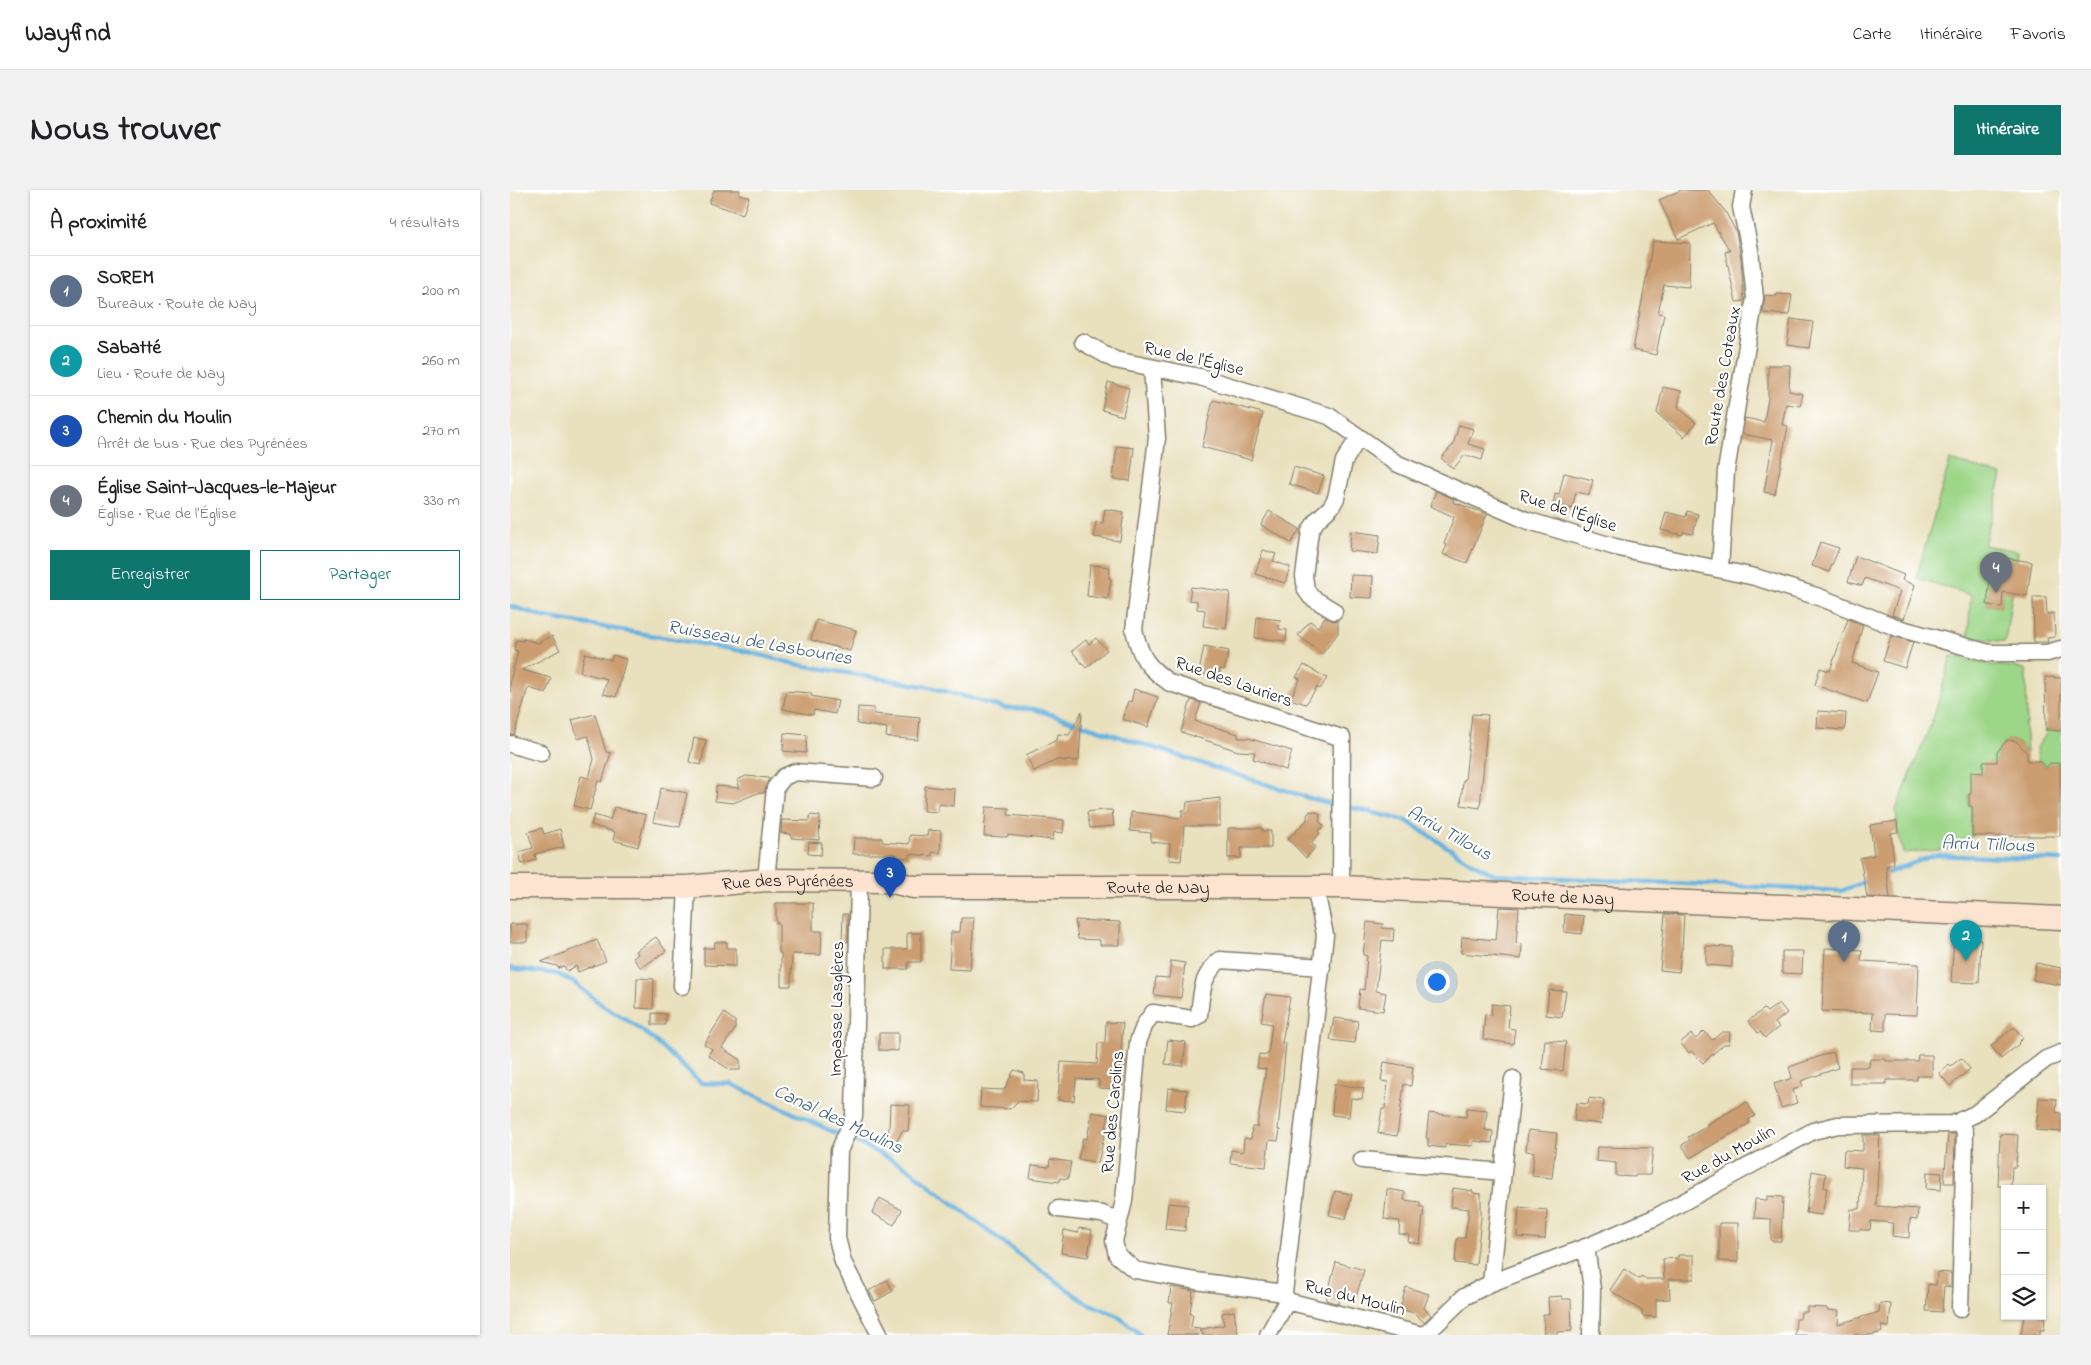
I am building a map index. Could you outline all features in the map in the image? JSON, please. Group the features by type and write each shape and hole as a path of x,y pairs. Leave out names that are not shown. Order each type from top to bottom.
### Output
{"main road":[{"name":"Rue des Pyrénées","path":"510,887 687,887 766,880 888,881 914,887 1064,887"},
{"name":"Route de Nay","path":"1064,887 1341,886 2061,918"}],"street":[{"name":"Route des Coteaux","path":"1720,569 1726,471 1755,298 1750,250 1741,207 1744,190"},
{"name":"Rue de l'Église","path":"1083,342 1115,360 1200,377 1330,416 1396,463 1526,520 1616,548 1755,577 1819,597 1898,628 1989,653 2047,652 2061,649"},
{"name":"Rue des Lauriers","path":"1152,368 1157,438 1134,630 1140,652 1152,670 1170,683 1342,738 1341,886"},
{"path":"1334,610 1311,597 1306,590 1304,576 1310,531 1317,520 1331,507 1336,498 1344,460 1360,438"},
{"path":"510,744 541,753"},
{"path":"766,880 775,788 784,777 796,772 874,778"},
{"name":"Impasse Lasglères","path":"859,881 854,1116 839,1151 837,1238 843,1262 880,1335"},
{"path":"1286,1297 1325,935 1314,886"},
{"path":"682,986 687,887"},
{"name":"Rue des Carolins","path":"1286,1297 1135,1270 1117,1255 1114,1241 1124,1201 1138,1042 1145,1024 1153,1013 1192,1020 1199,1015 1202,982 1210,968 1220,960 1322,967"},
{"name":"Rue du Moulin","path":"1268,1335 1286,1297 1424,1335 1464,1297 1491,1283 1586,1247 1654,1218 1813,1131 1838,1124 1953,1124 1975,1114 2046,1059 2061,1054"},
{"path":"1491,1283 1513,1079"},
{"path":"1960,1309 1965,1132 1962,1120"},
{"path":"1362,1160 1503,1172"},
{"path":"1058,1210 1102,1214 1119,1221"},
{"path":"1586,1247 1592,1289 1591,1335"}],"green space":[{"path":"1950,460 2002,475 1984,545 2018,551 2005,642 1968,637 1971,595 1916,578","holes":["1992,563 1998,564 2004,580 2001,607 1987,605 1990,579 1986,578 1988,568 1991,568"]},
{"path":"1951,656 1987,664 2026,669 2027,723 2025,723 2027,753 2016,741 2007,740 1997,752 1997,794 1969,794 1969,806 1972,806 1971,847 1903,853 1898,832 1896,810 1934,716"},
{"path":"2046,730 2061,731 2061,762 2050,764 2046,767 2039,761 2036,748 2045,736"}],"building":[{"path":"714,190 740,190 739,194 749,197 743,214 709,203"},
{"path":"1681,190 1708,190 1725,211 1736,232 1741,259 1744,301 1736,302 1725,252 1730,251 1713,223 1678,239 1659,200"},
{"path":"1653,241 1690,243 1689,287 1664,285 1658,313 1664,314 1656,355 1633,350"},
{"path":"1777,294 1792,295 1789,315 1763,313 1765,295 1777,296"},
{"path":"1791,319 1813,322 1809,348 1787,345"},
{"path":"1768,365 1790,365 1789,391 1803,394 1800,406 1786,404 1782,425 1788,426 1775,494 1764,492 1773,440 1742,434 1745,418 1764,422 1768,398"},
{"path":"1108,382 1129,388 1123,416 1102,410"},
{"path":"1663,387 1681,391 1678,407 1696,423 1684,437 1657,413"},
{"path":"1213,400 1263,413 1251,460 1202,447"},
{"path":"1459,425 1473,429 1468,444 1485,449 1482,460 1465,455 1453,469 1441,458 1453,445"},
{"path":"1117,446 1134,448 1130,481 1113,479"},
{"path":"1294,467 1324,476 1318,493 1289,484"},
{"path":"1564,473 1593,480 1589,495 1576,492 1572,509 1553,504 1555,494 1559,495"},
{"path":"1436,491 1454,499 1453,502 1487,514 1467,563 1443,554 1447,545 1444,544 1454,517 1430,506"},
{"path":"1105,509 1124,512 1120,541 1094,537 1096,522 1103,523"},
{"path":"1269,511 1300,529 1291,543 1261,525"},
{"path":"1687,511 1698,514 1693,534 1683,532 1682,535 1661,530 1666,512 1686,517"},
{"path":"1351,531 1380,535 1378,554 1349,551"},
{"path":"1820,542 1839,548 1829,572 1812,566"},
{"path":"1263,550 1276,554 1273,561 1290,567 1285,583 1255,574"},
{"path":"1856,556 1904,575 1902,580 1915,585 1904,619 1892,615 1900,591 1865,578 1862,586 1848,582"},
{"path":"1999,557 2032,562 2027,596 2003,592 2002,607 1987,605 1990,579 1986,578 1988,567 1991,568 1992,563 1998,564"},
{"path":"1090,565 1110,567 1109,578 1111,579 1108,599 1087,596"},
{"path":"1351,575 1373,576 1372,598 1350,597"},
{"path":"1191,587 1230,592 1226,629 1203,626 1205,610 1197,609 1197,601 1189,600"},
{"path":"2033,597 2046,597 2047,614 2054,613 2055,637 2047,638 2048,642 2034,642"},
{"path":"1257,617 1280,620 1279,629 1287,630 1286,641 1255,638"},
{"path":"1325,617 1333,621 1338,620 1338,633 1322,654 1298,635 1310,621 1318,627"},
{"path":"1848,619 1863,625 1852,663 1878,672 1867,703 1815,685 1820,668 1830,671"},
{"path":"816,620 856,630 850,651 811,640"},
{"path":"552,636 560,650 522,670 551,678 546,693 528,688 514,735 510,734 510,681 518,651 514,650 516,640 523,641 523,639 538,643"},
{"path":"1891,636 1913,642 1905,668 1883,661"},
{"path":"1096,638 1107,650 1086,668 1072,651 1086,640 1089,644"},
{"path":"1204,646 1229,651 1224,670 1220,669 1218,678 1199,673"},
{"path":"585,653 611,660 613,655 626,659 616,697 603,694 607,679 580,672"},
{"path":"1304,665 1327,678 1320,689 1317,687 1306,704 1290,699 1300,679 1296,677"},
{"path":"2045,677 2061,678 2061,731 2046,730"},
{"path":"1134,689 1158,697 1148,727 1122,719 1128,701 1131,702"},
{"path":"786,691 811,693 811,696 838,701 835,714 814,710 813,715 783,709"},
{"path":"1191,700 1201,703 1195,721 1238,734 1238,738 1248,738 1292,751 1286,770 1253,759 1255,752 1238,751 1181,732"},
{"path":"858,707 874,708 874,714 920,718 918,740 886,737 887,728 857,724"},
{"path":"1082,711 1079,761 1057,760 1034,771 1026,755 1057,740 1058,734 1069,735"},
{"path":"1818,711 1846,713 1845,730 1817,728"},
{"path":"595,714 606,752 611,753 602,782 598,781 590,810 574,806 581,776 589,778 594,759 588,736 578,739 572,720"},
{"path":"1472,714 1488,715 1480,808 1461,805"},
{"path":"784,733 807,735 806,753 783,751"},
{"path":"694,738 706,740 701,765 689,762"},
{"path":"2007,740 2016,741 2027,753 2027,761 2039,761 2046,767 2050,763 2060,763 2060,836 1972,836 1972,806 1969,806 1971,772 1983,773 1983,762 1997,762 1997,752"},
{"path":"746,776 769,778 764,793 758,793 733,803 715,801 716,786 740,788 737,780"},
{"path":"925,786 955,789 954,806 938,804 938,812 924,811"},
{"path":"661,788 687,793 680,827 653,822"},
{"path":"1220,798 1220,826 1184,826 1181,861 1169,860 1170,844 1151,842 1151,833 1130,831 1131,812 1182,818 1182,810 1186,810 1187,802"},
{"path":"614,807 646,815 638,847 613,840 615,832 591,825 594,815 610,820"},
{"path":"986,807 1009,808 1008,815 1064,820 1063,833 1054,832 1053,840 1007,835 1007,837 984,836"},
{"path":"1112,810 1114,826 1090,828 1087,812"},
{"path":"1310,811 1317,812 1320,815 1319,821 1324,826 1318,831 1320,833 1311,843 1316,847 1306,858 1288,839 1307,820 1307,815"},
{"path":"810,815 820,816 819,840 791,838 791,834 781,833 782,820 809,821"},
{"path":"1897,821 1898,832 1891,833 1894,864 1886,866 1890,898 1867,897 1860,858 1874,855 1870,825"},
{"path":"542,828 544,834 560,829 564,847 535,854 536,860 522,864 519,852 533,848 528,832"},
{"path":"1228,828 1262,828 1262,831 1271,831 1271,848 1241,848 1241,858 1228,858"},
{"path":"928,830 941,831 940,853 932,852 932,856 909,854 909,858 896,857 897,854 853,854 854,838 882,838 882,842 909,844 910,835 927,836"},
{"path":"809,842 822,843 821,855 808,854"},
{"path":"776,903 813,903 813,931 822,931 821,955 792,954 791,986 781,986 781,953 779,953 779,923 776,923"},
{"path":"1499,907 1519,908 1516,943 1522,944 1521,959 1461,953 1462,937 1496,940"},
{"path":"843,914 848,914 848,942 842,941"},
{"path":"1565,914 1584,916 1582,934 1564,932"},
{"path":"1665,914 1684,915 1679,972 1660,970"},
{"path":"961,918 974,918 970,970 949,969 951,932 960,932"},
{"path":"1075,920 1120,922 1120,945 1100,945 1100,940 1078,939"},
{"path":"1367,922 1383,924 1382,928 1394,929 1393,941 1382,940 1376,991 1386,993 1383,1011 1358,1008 1360,989 1364,990 1367,956 1363,955"},
{"path":"510,924 527,924 527,942 510,942"},
{"path":"907,933 921,933 921,962 908,962 908,969 885,969 885,949 907,949"},
{"path":"656,937 666,951 641,968 633,958 638,954 636,951"},
{"path":"1954,938 1981,940 1979,983 1951,982"},
{"path":"597,940 606,961 578,972 576,966 567,971 564,966 558,968 557,966 541,962"},
{"path":"715,942 727,942 727,948 736,948 736,966 704,965 704,948 714,948"},
{"path":"1706,946 1732,947 1732,967 1706,965"},
{"path":"1825,948 1862,950 1861,961 1919,964 1917,1015 1885,1014 1885,1031 1872,1030 1873,1013 1822,1011"},
{"path":"1782,951 1803,951 1802,974 1782,973"},
{"path":"1171,961 1185,963 1181,998 1154,995 1156,977 1169,978"},
{"path":"2036,963 2061,968 2061,985 2033,980"},
{"path":"637,978 654,979 653,1009 636,1008"},
{"path":"1549,990 1566,991 1562,1017 1546,1015"},
{"path":"1266,994 1290,997 1282,1043 1286,1043 1278,1130 1280,1130 1278,1141 1269,1140 1266,1167 1230,1163 1231,1150 1243,1152 1244,1138 1251,1139 1252,1127 1257,1127 1266,1069 1257,1068 1259,1054 1268,1055 1272,1024 1261,1022"},
{"path":"1779,1003 1787,1013 1775,1023 1779,1027 1765,1038 1748,1021 1764,1009 1767,1012"},
{"path":"1492,1004 1510,1006 1508,1028 1515,1029 1513,1044 1483,1039 1485,1014 1491,1015"},
{"path":"652,1013 666,1014 665,1025 652,1025"},
{"path":"724,1013 735,1021 735,1029 722,1048 740,1060 740,1070 730,1070 708,1055 712,1049 704,1044"},
{"path":"1334,1018 1358,1021 1355,1043 1330,1040"},
{"path":"1106,1022 1123,1023 1121,1055 1125,1055 1122,1089 1099,1088 1099,1080 1076,1079 1074,1101 1058,1100 1061,1062 1097,1064 1098,1043 1105,1043"},
{"path":"2014,1027 2023,1038 2019,1044 2001,1059 1991,1046"},
{"path":"1704,1031 1712,1040 1722,1032 1730,1032 1729,1044 1724,1044 1703,1063 1691,1051 1689,1053 1680,1043 1691,1034 1696,1039"},
{"path":"879,1033 898,1033 898,1051 879,1050"},
{"path":"1168,1040 1186,1042 1183,1066 1165,1064"},
{"path":"1545,1040 1566,1042 1563,1071 1542,1069"},
{"path":"1833,1052 1838,1068 1801,1081 1803,1086 1793,1090 1797,1103 1781,1108 1774,1084 1792,1078 1789,1067"},
{"path":"1918,1055 1932,1055 1932,1076 1917,1076 1917,1080 1886,1080 1886,1084 1850,1084 1850,1067 1869,1067 1870,1059 1917,1061"},
{"path":"1961,1058 1970,1069 1950,1086 1939,1073 1949,1064 1951,1066"},
{"path":"1384,1062 1413,1067 1411,1086 1404,1084 1397,1136 1378,1133 1382,1109 1385,1109 1388,1082 1381,1081"},
{"path":"1014,1070 1024,1073 1024,1080 1038,1081 1037,1102 1018,1101 1010,1109 980,1107 981,1089 1004,1090"},
{"path":"1334,1084 1364,1088 1362,1099 1351,1098 1349,1117 1332,1115"},
{"path":"1168,1088 1187,1090 1185,1111 1166,1109"},
{"path":"1589,1098 1604,1100 1601,1124 1574,1121 1576,1103 1588,1104"},
{"path":"2039,1098 2057,1099 2056,1112 2061,1113 2061,1132 2036,1130"},
{"path":"1747,1102 1755,1116 1748,1120 1750,1123 1690,1158 1682,1145 1690,1140 1688,1137"},
{"path":"890,1104 910,1105 908,1131 902,1131 894,1147 883,1142 889,1130"},
{"path":"1467,1108 1487,1110 1485,1130 1493,1131 1492,1143 1473,1141 1473,1146 1445,1144 1445,1148 1428,1146 1428,1138 1426,1138 1429,1113 1466,1117"},
{"path":"1092,1112 1109,1115 1098,1163 1078,1159 1083,1138 1087,1139"},
{"path":"1528,1130 1557,1133 1552,1178 1532,1176 1534,1152 1526,1151"},
{"path":"1948,1134 1955,1134 1954,1183 1944,1183"},
{"path":"2000,1134 2018,1135 2016,1167 2012,1167 2011,1185 1998,1186"},
{"path":"1863,1135 1880,1135 1876,1206 1918,1209 1917,1220 1910,1219 1909,1238 1892,1236 1893,1223 1871,1221 1870,1230 1849,1230 1851,1209 1860,1209 1862,1168 1843,1166 1844,1150 1863,1151"},
{"path":"1597,1147 1653,1148 1650,1175 1635,1175 1635,1177 1616,1176 1616,1163 1596,1161"},
{"path":"1050,1159 1071,1162 1068,1179 1060,1178 1059,1182 1030,1178 1032,1165 1049,1167"},
{"path":"1812,1171 1826,1174 1824,1188 1827,1188 1822,1215 1806,1213"},
{"path":"1927,1172 1942,1173 1941,1190 1926,1189"},
{"path":"1453,1188 1481,1194 1481,1218 1476,1265 1455,1263 1457,1238 1465,1238 1469,1209 1451,1207"},
{"path":"1387,1189 1405,1192 1404,1200 1420,1202 1420,1207 1424,1207 1420,1244 1408,1242 1409,1235 1399,1234 1400,1221 1384,1219"},
{"path":"1335,1191 1352,1194 1346,1219 1329,1215"},
{"path":"1767,1196 1783,1197 1781,1241 1771,1241 1771,1219 1754,1218 1755,1199 1767,1200"},
{"path":"880,1198 902,1210 894,1225 872,1213"},
{"path":"1168,1203 1188,1205 1185,1231 1165,1229"},
{"path":"1519,1207 1547,1210 1545,1239 1517,1237"},
{"path":"1719,1223 1738,1223 1738,1262 1719,1261"},
{"path":"1079,1228 1092,1230 1088,1257 1061,1253 1064,1230 1078,1233"},
{"path":"1678,1255 1694,1255 1694,1279 1669,1279 1670,1299 1656,1300 1656,1317 1642,1316 1642,1311 1610,1290 1624,1269 1639,1279 1641,1276 1646,1279 1664,1279 1663,1259 1678,1258"},
{"path":"1336,1262 1364,1270 1356,1297 1342,1293 1338,1304 1326,1300"},
{"path":"1937,1272 1951,1273 1951,1287 1944,1286 1942,1312 1926,1311 1928,1284 1936,1285"},
{"path":"887,1280 893,1291 875,1301 869,1291"},
{"path":"1171,1287 1193,1291 1190,1314 1193,1314 1191,1327 1200,1328 1199,1335 1167,1335 1173,1303 1169,1303"},
{"path":"1406,1287 1429,1294 1424,1308 1431,1315 1424,1322 1414,1313 1400,1309"},
{"path":"1562,1296 1562,1299 1571,1299 1572,1331 1557,1332 1557,1335 1544,1335 1543,1314 1549,1314 1548,1297"},
{"path":"1880,1303 1891,1304 1889,1327 1881,1326 1882,1332 1872,1335 1795,1335 1796,1319 1800,1319 1801,1312 1807,1312 1807,1307 1839,1311 1838,1324 1879,1312"},
{"path":"1234,1311 1238,1335 1202,1335 1202,1329 1224,1325 1222,1313"},
{"path":"2023,1320 2045,1320 2044,1330 2040,1330 2040,1335 2021,1335"}],"waterway":[{"name":"Ruisseau de Lasbouries","path":"510,606 545,617 748,652 795,664 930,687 1005,708 1034,709 1309,798 1337,805"},
{"name":"Arriu Tillous","path":"1345,806 1407,821 1472,863 1495,875 1841,891 1864,882"},
{"name":"Arriu Tillous","path":"1887,873 1935,855 2061,860"},
{"name":"Canal des Moulins","path":"510,968 558,974 576,984 602,1005 629,1021 652,1038 701,1083 731,1084 842,1136"},
{"name":"Canal des Moulins","path":"849,1138 906,1167 1021,1256 1085,1302 1116,1315 1140,1335"}],"place":[{"name":"Église Saint-Jacques-le-Majeur","path":"1996,593"},
{"name":"Chemin du Moulin","path":"890,898"},
{"name":"Sabatté","path":"1966,961"},
{"name":"SOREM","path":"1844,962"}]}
